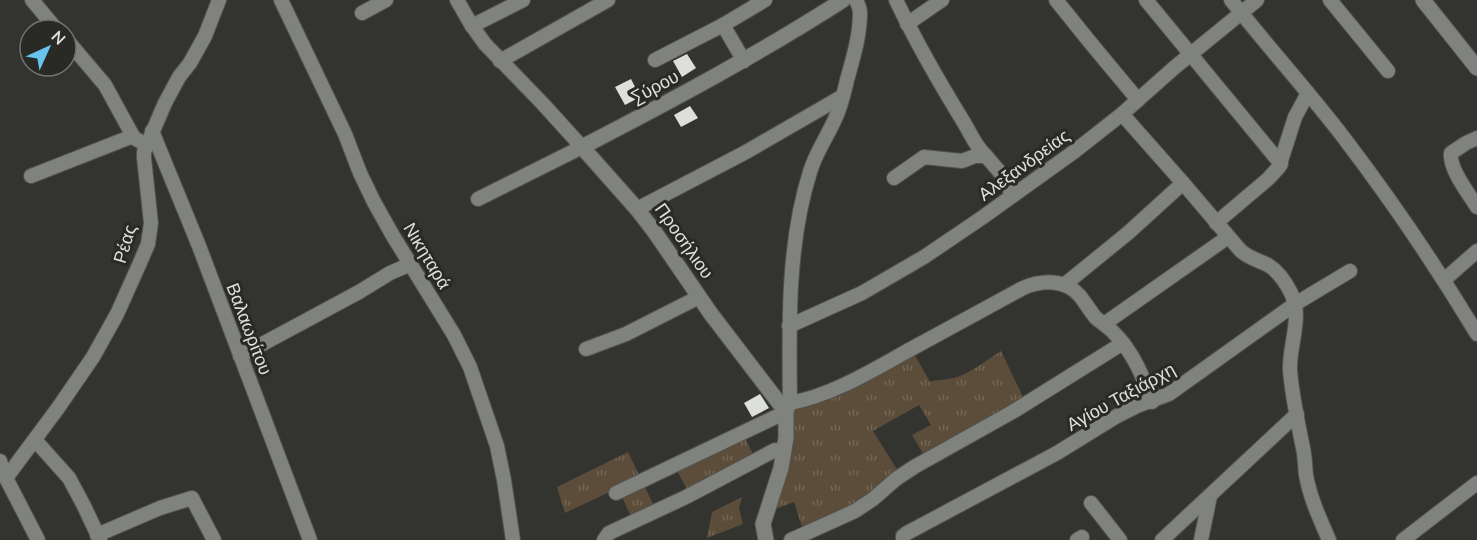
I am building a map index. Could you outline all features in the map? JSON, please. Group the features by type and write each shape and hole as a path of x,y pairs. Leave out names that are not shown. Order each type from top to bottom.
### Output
{"street":[{"path":"32,0 47,18"},
{"name":"Ρέας","path":"6,488 35,440 77,382 117,314 150,235 151,223 144,158 147,145 180,77 205,36 219,0"},
{"name":"Νικηταρά","path":"281,0 345,134 374,202 454,335 470,367 497,446 513,540"},
{"path":"362,14 386,0"},
{"name":"Προσήλιου","path":"457,0 485,44 543,104 637,209 711,314 788,407"},
{"path":"472,26 523,0"},
{"path":"500,61 608,0"},
{"path":"655,60 723,25 765,0"},
{"name":"Σύρου","path":"478,199 696,88 790,34 843,0"},
{"path":"766,540 763,524 780,473 786,438 789,326 796,234 811,168 835,119 855,52 860,10 856,0"},
{"path":"896,0 937,79 976,145 1004,177 1012,195"},
{"path":"907,24 942,0"},
{"path":"1056,0 1138,100"},
{"path":"1146,0 1281,164"},
{"path":"1231,0 1308,93 1386,194 1477,334"},
{"name":"Αλεξανδρείας","path":"789,326 862,293 916,262 983,217 1122,114 1190,53 1257,0"},
{"path":"1330,0 1388,71"},
{"path":"1426,1 1477,68"},
{"path":"723,25 744,61"},
{"path":"78,53 105,85 136,140 147,145"},
{"path":"1216,223 1277,170 1281,164 1295,117 1308,93"},
{"path":"637,209 737,157 843,96"},
{"path":"1122,114 1246,256 1267,265 1276,272 1287,287 1295,304 1296,320 1290,356 1290,373 1306,476 1316,511 1329,540"},
{"name":"Βαλαωρίτου","path":"152,131 199,246 310,540"},
{"path":"32,176 133,136"},
{"path":"1477,138 1451,153 1450,160 1477,207"},
{"path":"894,178 924,157 962,161 975,156 986,156"},
{"path":"1064,285 1128,233 1183,183"},
{"path":"1104,324 1228,237"},
{"path":"1444,280 1477,251"},
{"path":"240,356 376,283 390,273 411,264"},
{"name":"Αγίου Ταξιάρχη","path":"903,540 903,536 907,533 1057,453 1117,416 1179,388 1295,304 1350,271"},
{"path":"616,493 788,407 836,388 885,364 1036,283 1064,285 1077,293 1095,317 1115,333 1123,343 1138,368 1152,402"},
{"path":"586,349 626,334 699,297"},
{"path":"791,540 855,511 914,467 1014,411 1123,343"},
{"path":"1162,540 1297,414"},
{"path":"35,440 69,478 98,537 160,508 192,498 214,540"},
{"path":"604,540 609,533 686,497 775,450 783,452"},
{"path":"0,461 6,488 38,540"},
{"path":"1403,540 1477,483"},
{"path":"1201,540 1210,496"},
{"path":"1091,503 1120,540"}],"green space":[{"path":"1001,351 1024,399 925,457 912,435 931,425 919,405 873,431 898,471 866,499 803,530 794,502 773,510 785,481 792,450 793,407 913,352 930,382 960,376"},
{"path":"744,436 755,458 689,493 676,469"},
{"path":"628,452 655,508 632,519 618,488 565,513 557,487"},
{"path":"742,497 739,508 743,524 707,538 712,512"}],"building":[{"path":"687,54 696,68 682,77 673,61"},
{"path":"631,79 640,97 625,105 615,87"},
{"path":"690,106 698,118 681,127 674,115"},
{"path":"760,394 769,408 752,417 744,403"}]}
